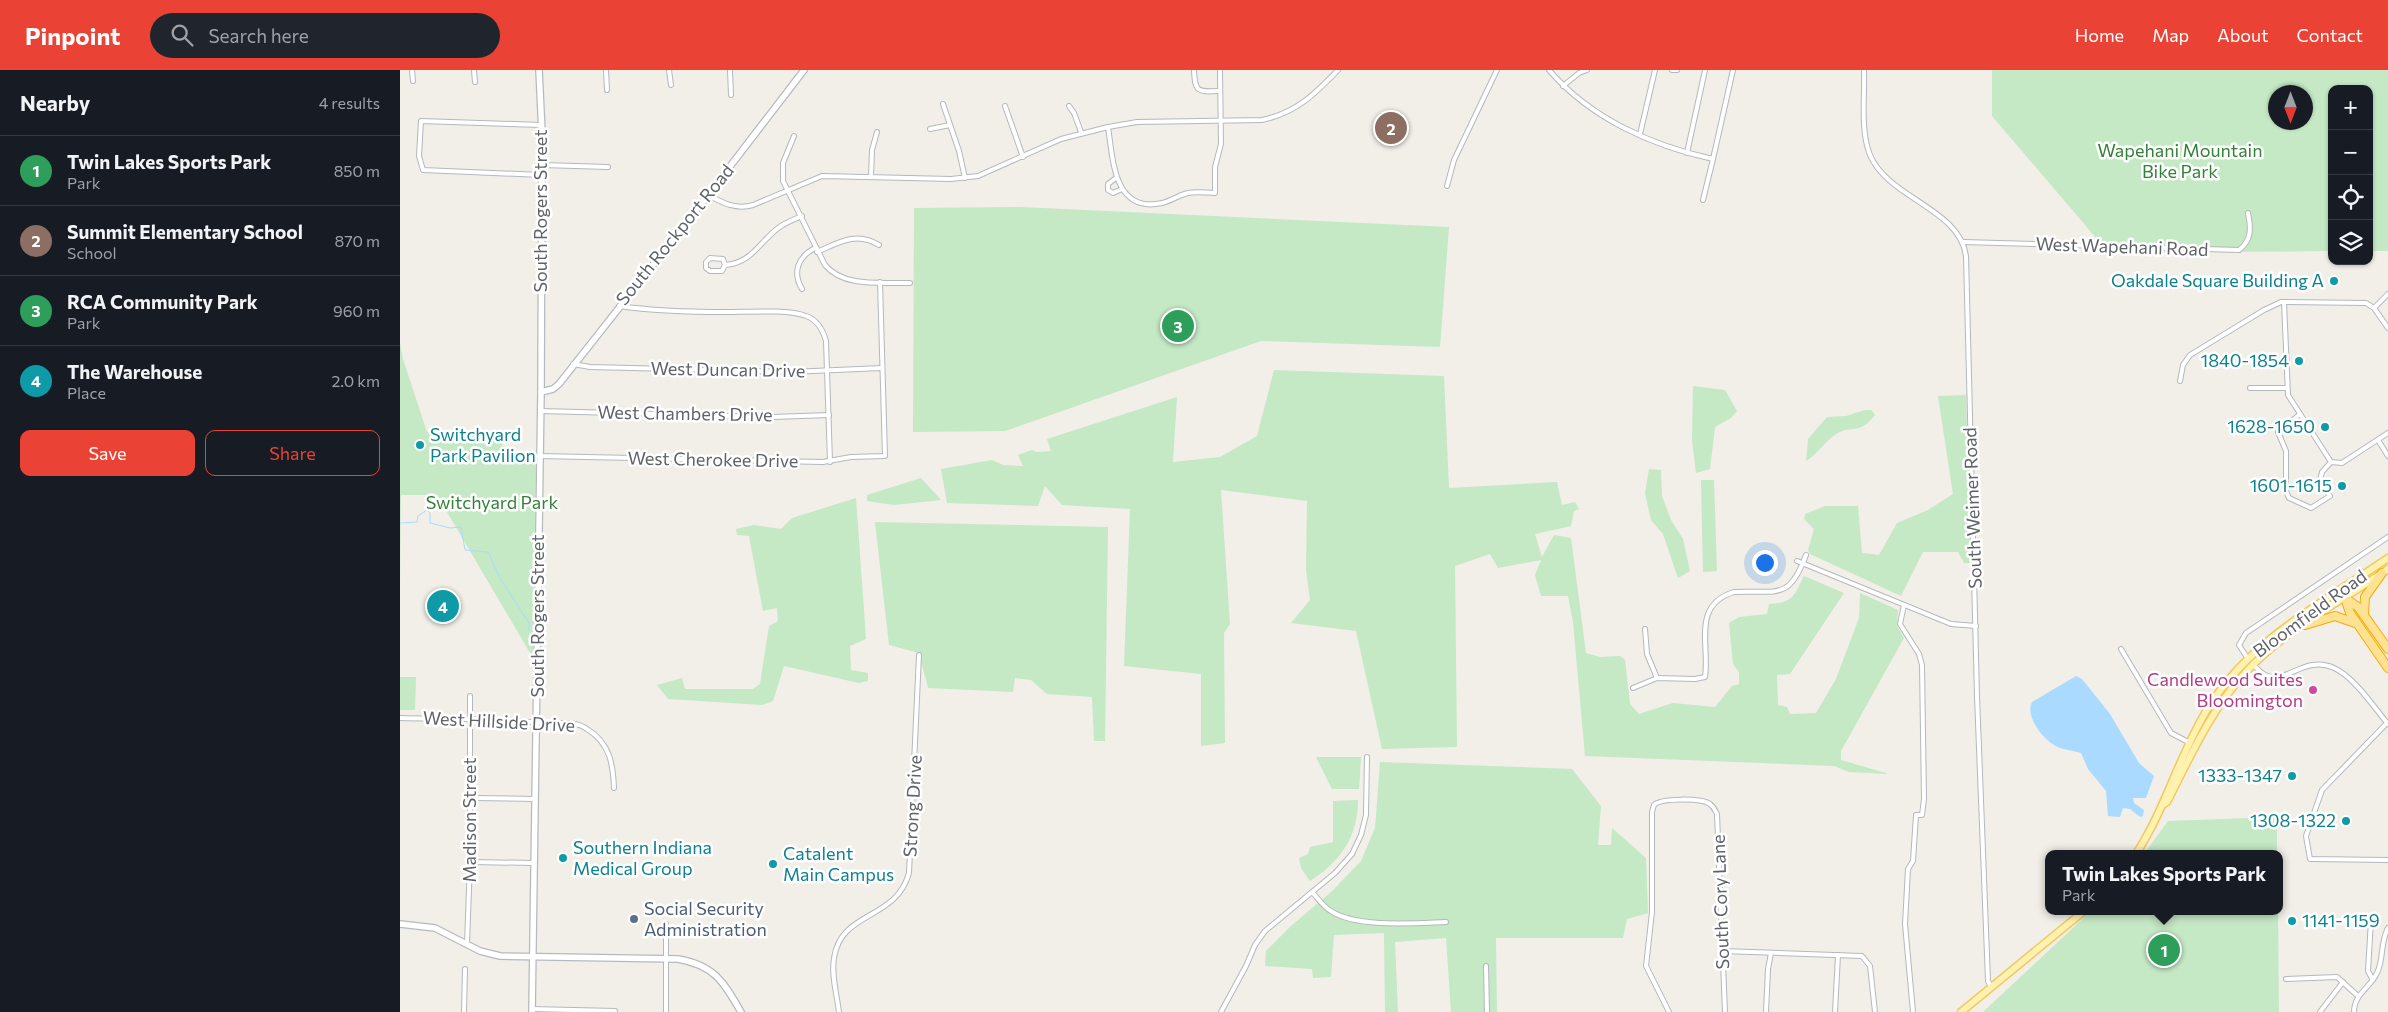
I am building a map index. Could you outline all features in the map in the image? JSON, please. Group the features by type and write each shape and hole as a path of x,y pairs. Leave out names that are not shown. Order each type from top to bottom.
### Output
{"highway":[{"path":"2364,617 2365,597 2385,571"},
{"path":"2343,594 2353,602 2388,649"},
{"path":"2343,594 2347,606 2359,626 2388,668"},
{"path":"2305,625 2336,616 2348,619 2359,626"}],"main road":[{"name":"Bloomfield Road","path":"2138,850 2164,804 2168,788 2189,743 2218,693 2251,662 2305,625 2388,558"},
{"name":"Bloomfield Road","path":"2164,804 2167,802 2196,746 2227,695 2270,640 2343,594 2385,571"},
{"path":"1961,1012 2079,915"}],"street":[{"path":"412,70 413,81"},
{"path":"474,70 475,82"},
{"name":"South Rogers Street","path":"532,1011 541,392 542,125 539,70"},
{"path":"606,70 607,90"},
{"path":"669,70 671,85"},
{"path":"730,70 731,95"},
{"name":"South Rockport Road","path":"541,392 555,387 708,196 804,70"},
{"path":"1194,70 1194,86 1197,89 1204,92 1220,92"},
{"path":"1108,127 1116,178 1122,188 1134,199 1152,204 1164,203 1186,194 1215,193 1215,167 1221,148 1220,70"},
{"path":"708,196 728,205 742,207 753,205 822,176 965,178 996,169 1081,132 1137,122 1262,120 1292,110 1316,93 1338,70"},
{"path":"1447,186 1454,160 1497,70"},
{"path":"1549,70 1563,86 1592,110 1666,147 1713,159"},
{"path":"1563,86 1579,73 1587,70"},
{"path":"1640,134 1655,70"},
{"path":"1672,70 1677,70"},
{"path":"1687,153 1705,70"},
{"path":"1704,200 1733,70"},
{"path":"1864,70 1866,136 1874,163 1892,182 1952,227 1964,242"},
{"path":"943,104 959,151 965,178"},
{"path":"1004,106 1022,157"},
{"path":"1069,106 1074,113 1081,132"},
{"path":"542,125 421,121 419,156 423,170 542,175"},
{"path":"930,129 950,125"},
{"path":"872,176 872,150 877,132"},
{"path":"794,136 782,167 783,181 802,216 816,250 828,269 840,277 850,280 910,283"},
{"path":"542,165 608,167"},
{"path":"1116,178 1108,184 1108,190 1112,192 1122,188"},
{"name":"West Wapehani Road","path":"1964,242 2239,250 2246,244 2251,233 2248,213"},
{"path":"725,265 747,258 778,228 802,216"},
{"path":"802,289 797,279 798,265 804,256 843,240 857,237 869,239 879,245"},
{"name":"South Weimer Road","path":"1964,242 1983,866 1988,981 1991,988"},
{"path":"710,258 721,258 724,260 725,265 722,271 710,271 706,268 706,262 710,258"},
{"path":"880,282 882,368"},
{"path":"2374,308 2388,294"},
{"path":"2284,302 2287,388 2290,400 2331,462"},
{"path":"2180,381 2183,365 2190,355 2264,310 2284,302 2366,303 2374,308 2388,328"},
{"path":"619,306 720,312 777,312 806,316 818,323 824,332 826,341 830,462"},
{"name":"West Duncan Drive","path":"573,364 590,367 790,372 882,368"},
{"name":"West Cherokee Drive","path":"539,456 830,462 851,457 885,456 882,368"},
{"path":"2250,388 2287,388"},
{"name":"West Chambers Drive","path":"540,411 758,417 829,415"},
{"path":"2299,415 2278,432 2286,451 2286,491 2289,498 2311,508 2330,496 2320,480 2322,472 2331,462"},
{"path":"2331,462 2342,463 2388,433"},
{"path":"2378,440 2388,456"},
{"path":"2388,537 2242,636 2240,649 2264,674 2274,678 2307,665 2322,664 2334,668 2350,680 2388,723 2322,790 2306,836 2310,859 2388,860"},
{"path":"1633,688 1657,678 1695,679 1705,677 1707,667 1704,630 1715,603 1726,594 1734,592 1785,589 1795,580 1806,554"},
{"path":"1797,561 1951,624 1976,626"},
{"path":"1904,605 1900,624 1919,654 1922,665 1924,799 1922,815 1916,815 1913,861 1908,869 1906,924 1913,1012"},
{"path":"1645,629 1647,654 1657,678"},
{"path":"2121,649 2171,733 2196,746"},
{"name":"Strong Drive","path":"839,1012 833,963 842,938 850,927 895,900 904,886 909,873 919,655"},
{"name":"Madison Street","path":"467,944 472,720 470,696"},
{"name":"West Hillside Drive","path":"400,718 574,724 586,728 600,738 608,749 613,764 614,788"},
{"path":"1220,1012 1246,966 1255,945 1265,931 1335,874 1352,854 1362,835 1366,815 1368,757"},
{"path":"471,798 536,799"},
{"name":"South Cory Lane","path":"1669,1012 1646,966 1652,912 1652,812 1654,805 1662,800 1700,801 1711,805 1717,814 1725,1012"},
{"path":"470,862 533,863"},
{"path":"1312,892 1329,910 1345,917 1393,923 1446,922"},
{"path":"2371,920 2368,973 2373,980"},
{"path":"400,924 435,928 488,954 666,958 692,961 709,969 726,987 741,1012"},
{"path":"666,924 666,1012"},
{"path":"2354,1012 2358,996 2373,980 2380,966 2383,939 2388,928"},
{"path":"1722,951 1857,954 1865,958 1870,966 1875,1012"},
{"path":"1766,1012 1770,953"},
{"path":"1835,1012 1838,955"},
{"path":"1486,966 1487,1012"},
{"path":"464,1012 465,969"},
{"path":"2286,979 2334,977 2343,982 2358,996"},
{"path":"2320,1012 2343,982"},
{"path":"532,1011 615,1011"}],"green space":[{"name":"Wapehani Mountain Bike Park","path":"1992,70 2388,70 2388,251 2373,251 2373,85 2328,85 2328,251 2109,253 1992,116"},
{"path":"1021,207 1449,227 1440,347 1261,341 1005,431 913,432 914,208"},
{"name":"Switchyard Park","path":"400,343 403,359 427,432 502,433 503,461 536,461 533,658 437,495 401,495 400,585"},
{"path":"1274,370 1444,376 1449,488 1557,482 1562,505 1575,502 1579,509 1574,511 1571,526 1535,534 1542,557 1554,535 1571,538 1586,653 1600,657 1620,656 1625,660 1630,704 1639,714 1673,703 1715,707 1732,686 1739,684 1739,672 1733,664 1729,623 1739,617 1767,614 1769,604 1783,602 1792,597 1804,576 1844,593 1790,674 1777,675 1778,705 1787,707 1790,714 1816,713 1836,679 1859,618 1860,593 1898,610 1897,626 1904,638 1841,751 1841,760 1889,774 1849,772 1834,766 1585,756 1573,622 1568,596 1541,596 1535,575 1541,560 1498,568 1490,554 1455,566 1457,747 1382,749 1356,631 1291,623 1310,600 1306,570 1307,501 1221,490 1230,624 1224,633 1225,743 1201,746 1201,674 1124,666 1130,509 1062,505 1045,486 1038,506 947,503 941,469 992,460 1003,465 1023,466 1018,455 1032,450 1037,452 1051,451 1047,439 1177,397 1173,462 1220,457 1257,436"},
{"path":"1693,386 1725,390 1737,411 1731,418 1715,427 1710,469 1696,473 1692,440"},
{"path":"1966,395 1971,563 1964,563 1958,552 1923,552 1901,596 1810,554 1808,550 1814,529 1804,519 1805,514 1825,506 1858,506 1862,553 1879,555 1897,523 1928,510 1953,494 1938,396"},
{"path":"1871,410 1875,415 1860,428 1836,434 1806,461 1808,439 1827,417 1846,416"},
{"path":"1649,469 1661,470 1662,496 1671,520 1683,539 1690,571 1678,578 1663,534 1651,520 1645,493"},
{"path":"921,478 941,500 894,505 867,501 867,495"},
{"path":"1701,480 1714,480 1717,571 1703,572"},
{"path":"856,498 866,639 850,646 851,670 868,673 868,681 859,683 784,666 773,701 762,705 668,699 657,685 682,678 685,689 753,689 760,684 769,626 778,621 777,608 763,611 749,536 737,535 736,529 754,525 781,529 792,518"},
{"path":"875,522 1108,527 1105,741 1094,741 1092,697 1047,694 1031,680 1015,678 1013,692 928,688 919,653 889,645"},
{"path":"400,677 416,677 415,710 400,710"},
{"path":"1316,757 1361,757 1359,789 1332,789"},
{"path":"1380,762 1572,769 1601,806 1598,845 1611,845 1612,828 1646,858 1648,913 1627,919 1623,938 1496,938 1497,1012 1451,1012 1446,938 1395,942 1398,1012 1385,1012 1384,933 1334,935 1331,977 1313,978 1312,969 1265,966 1266,951 1291,926 1332,891 1361,861 1375,828"},
{"path":"1358,800 1355,826 1351,837 1330,866 1310,881 1301,868 1299,858 1308,854 1310,847 1333,842 1333,801"},
{"path":"2277,817 2277,850 2147,850 2168,821"},
{"path":"2087,915 2278,915 2279,1012 1983,1012"}],"water":[{"path":"2076,676 2082,679 2110,714 2139,763 2154,776 2146,798 2133,798 2134,803 2144,810 2143,816 2140,817 2130,809 2123,808 2120,817 2108,816 2106,791 2088,769 2081,753 2064,749 2049,742 2033,720 2030,708 2032,702"}],"waterway":[{"path":"400,523 417,522 418,516 427,510 430,513 430,523 450,528 461,527 465,550 488,552 500,578 529,623 529,630"}],"place":[{"name":"Summit Elementary School","path":"1391,128"},
{"name":"Oakdale Square Building A","path":"2334,281"},
{"name":"RCA Community Park","path":"1178,326"},
{"name":"1840-1854","path":"2299,361"},
{"name":"1628-1650","path":"2325,427"},
{"name":"Switchyard Park Pavilion","path":"420,445"},
{"name":"1601-1615","path":"2342,486"},
{"name":"The Warehouse","path":"443,606"},
{"name":"Candlewood Suites Bloomington","path":"2313,690"},
{"name":"1333-1347","path":"2292,776"},
{"name":"1308-1322","path":"2346,821"},
{"name":"Southern Indiana Medical Group","path":"563,858"},
{"name":"Catalent Main Campus","path":"773,864"},
{"name":"Social Security Administration","path":"634,919"},
{"name":"1141-1159","path":"2292,921"},
{"name":"Twin Lakes Sports Park","path":"2164,950"}]}
